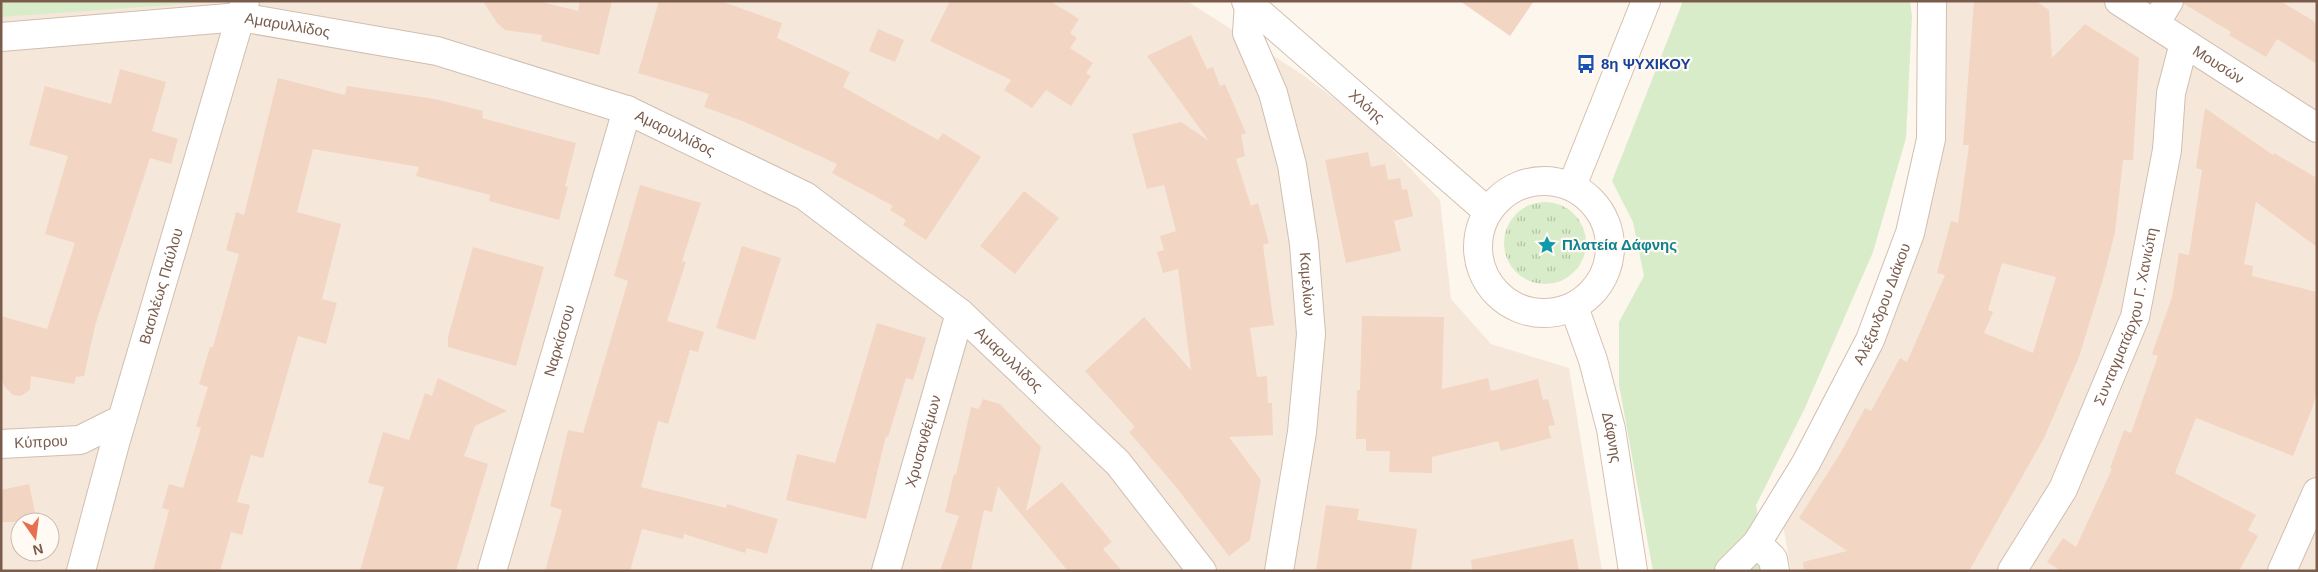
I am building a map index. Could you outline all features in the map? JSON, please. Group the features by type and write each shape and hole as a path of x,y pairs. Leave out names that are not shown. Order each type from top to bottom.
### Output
{"street":[{"path":"1572,186 1646,1"},
{"name":"Αλέξανδρου Διάκου","path":"1729,571 1756,543 1806,462 1870,340 1910,232 1931,139 1932,1"},
{"name":"Μουσών","path":"2119,1 2317,128"},
{"path":"2155,24 2169,1"},
{"name":"Χλόης","path":"1248,2 1487,212"},
{"name":"Καμελίων","path":"1248,2 1247,33 1273,93 1292,164 1304,244 1311,334 1302,432 1279,571"},
{"name":"Αμαρυλλίδος","path":"1,36 243,9 437,51 627,110 805,196 960,312 1118,463 1202,571"},
{"name":"Βασιλέως Παύλου","path":"80,571 122,419 243,9"},
{"name":"Συνταγματάρχου Γ. Χανιώτη","path":"2012,571 2063,489 2135,317 2167,150 2171,93 2184,43"},
{"name":"Ναρκίσσου","path":"492,571 627,110"},
{"path":"1548,181 1572,186 1590,198 1603,215 1610,235 1610,257 1600,283 1591,295 1574,307 1553,314 1531,313 1511,306 1494,292 1482,274 1477,253 1479,232 1487,212 1503,194 1525,183 1548,181"},
{"name":"Δάφνης","path":"1574,307 1593,360 1611,429 1633,571"},
{"name":"Χρυσανθέμων","path":"886,571 960,312"},
{"name":"Κύπρου","path":"1,444 80,440 122,419"},
{"name":"Κύπρου","path":"80,440 108,469"},
{"path":"2282,571 2317,492"},
{"path":"1756,543 1773,559 1775,571"}],"shaded area":[{"path":"1,1 1187,1 1303,75 1368,124 1440,200 1451,299 1491,344 1569,368 1602,571 1,571"},
{"path":"1941,1 2105,1 2317,138 2317,571 1791,571 1781,513 1910,270 1946,102"},
{"path":"2148,1 2317,1 2317,114"}],"green space":[{"path":"1,1 227,1 1,17"},
{"path":"1683,1 1910,1 1912,16 1906,138 1873,252 1804,410 1756,505 1767,571 1653,571 1619,385 1619,322 1644,276 1633,222 1612,181"},
{"path":"1545,202 1561,205 1574,214 1583,227 1586,243 1583,259 1574,272 1561,281 1545,284 1529,281 1516,272 1507,259 1504,243 1507,227 1516,214 1529,205"}],"building":[{"path":"483,1 538,1 578,11 580,1 612,1 599,55 541,41 542,35 505,30 497,23"},
{"path":"659,1 720,1 782,23 777,38 850,72 843,87 938,140 943,133 981,157 926,240 903,225 906,220 890,210 893,206 832,173 837,164 745,122 704,107 709,94 638,73"},
{"path":"950,1 1050,1 1079,19 1070,33 1077,38 1070,48 1093,63 1086,73 1091,76 1071,106 1046,90 1032,108 1004,90 1011,80 930,41"},
{"path":"1460,1 1534,1 1510,36"},
{"path":"1974,1 2036,1 2049,10 2052,58 2085,24 2139,58 2133,160 2123,160 2115,232 2079,357 2044,438 1969,571 1804,571 1803,562 1847,551 1799,518 1841,452 1865,408 1871,411 1900,358 1907,362 1945,275 1937,273 1951,221 1958,223 1969,145 1963,145","holes":["2002,263 2056,277 2033,353 1984,333 1993,312 1988,310"]},
{"path":"2185,1 2280,1 2317,23 2317,64 2277,39 2266,57 2229,35 2231,32 2184,4"},
{"path":"878,29 904,40 895,62 869,51"},
{"path":"1191,35 1207,69 1213,67 1220,86 1225,84 1246,133 1241,135 1245,156 1236,159 1251,206 1258,203 1269,243 1263,245 1274,325 1250,328 1257,377 1267,376 1268,403 1272,403 1273,435 1229,437 1261,480 1250,540 1229,556 1176,487 1129,432 1135,427 1085,371 1144,317 1191,370 1178,269 1163,273 1157,252 1164,250 1160,236 1176,231 1164,185 1147,189 1132,134 1181,122 1209,141 1147,56"},
{"path":"120,69 166,82 152,131 178,139 171,164 150,158 95,326 84,376 76,377 74,384 31,376 30,390 21,396 13,395 4,386 1,376 1,316 47,329 75,243 45,234 68,156 29,145 45,86 111,104"},
{"path":"278,78 345,95 347,86 435,99 483,111 482,118 576,143 565,186 568,187 559,220 489,201 490,195 416,176 419,167 313,149 297,212 341,224 322,299 337,303 326,344 298,336 263,458 251,455 237,502 250,505 242,535 231,532 220,571 153,571 169,510 162,508 169,484 183,488 201,428 196,426 208,387 199,384 210,347 213,347 239,254 226,250 236,212 244,215"},
{"path":"2205,108 2273,155 2274,153 2317,178 2317,247 2256,202 2244,264 2253,266 2252,276 2317,292 2317,392 2312,409 2293,456 2196,418 2175,473 2256,515 2248,530 2258,536 2239,571 2061,571 2047,562 2063,538 2076,547 2112,469 2110,468 2124,430 2131,433 2158,356 2152,354 2172,297 2179,253 2189,255 2202,170 2196,168"},
{"path":"1368,152 1371,167 1385,164 1388,180 1400,178 1402,190 1407,189 1413,216 1394,221 1401,251 1346,263 1325,160"},
{"path":"640,185 701,203 682,261 686,262 667,321 704,332 698,352 690,350 668,424 658,421 641,487 726,508 727,504 778,519 767,554 747,548 745,553 684,534 683,539 642,529 630,571 545,571 562,510 550,506 568,430 583,433 628,281 614,276"},
{"path":"1024,191 1059,218 1015,274 980,246"},
{"path":"742,246 781,258 755,340 716,328"},
{"path":"473,247 544,267 516,366 448,347 448,337"},
{"path":"1362,316 1444,317 1442,389 1488,378 1491,391 1538,379 1543,400 1548,399 1555,425 1548,426 1551,438 1501,451 1498,441 1432,457 1432,473 1389,472 1390,451 1366,451 1366,439 1356,439 1357,390 1360,390"},
{"path":"877,323 926,338 913,380 906,378 888,437 886,436 866,519 786,500 797,454 835,463"},
{"path":"438,378 507,411 475,426 464,456 488,464 456,571 360,571 384,487 368,483 383,432 409,440 425,393 432,396"},
{"path":"983,399 1000,404 1041,447 1026,511 1062,482 1112,542 1103,549 1122,571 1068,571 998,486 992,512 984,510 971,571 940,571 959,516 945,512 954,474 956,475 971,407 979,409"},
{"path":"29,484 35,512 10,512 10,522 1,522 1,490"},
{"path":"1326,505 1359,509 1357,520 1417,529 1411,571 1316,571"},
{"path":"1573,539 1579,571 1472,571 1471,560"}],"place":[{"name":"8η ΨΥΧΙΚΟΥ","path":"1586,64"},
{"name":"Πλατεία Δάφνης","path":"1547,245"}]}
